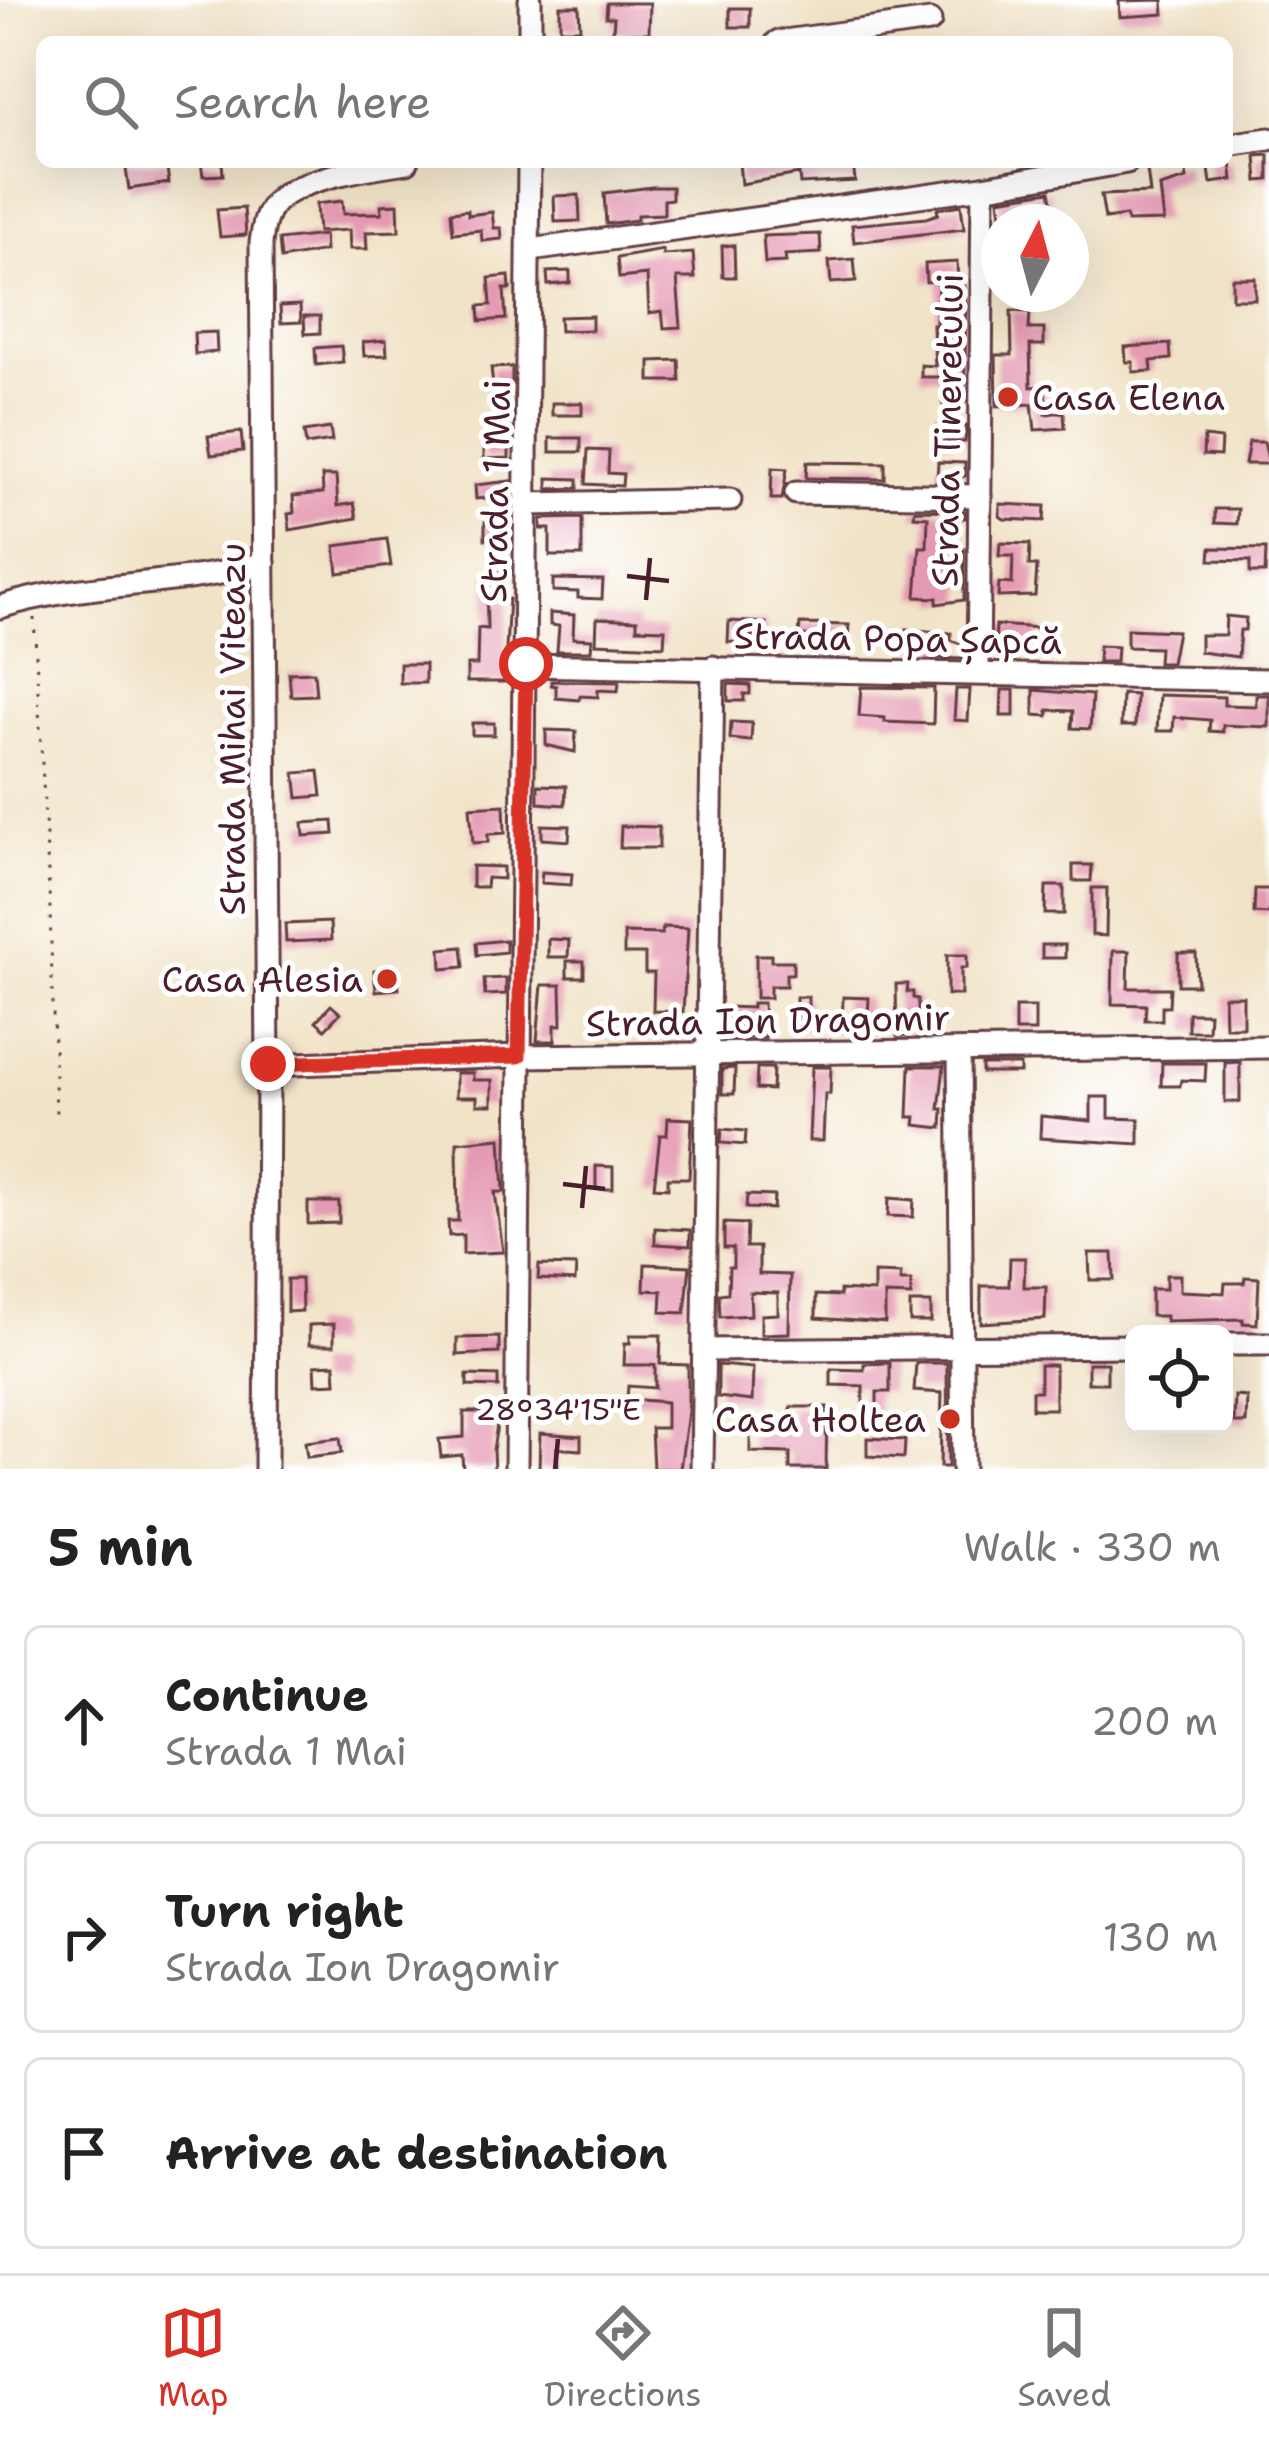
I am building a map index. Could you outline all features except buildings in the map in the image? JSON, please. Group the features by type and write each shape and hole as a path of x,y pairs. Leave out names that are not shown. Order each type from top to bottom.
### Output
{"street":[{"path":"530,0 530,36"},
{"path":"821,36 930,21"},
{"path":"1233,144 1269,139"},
{"name":"Strada Mihai Viteazu","path":"266,1469 268,1064 260,257 267,215 277,201 294,190 383,168"},
{"name":"Strada 1 Mai","path":"516,1469 530,168"},
{"path":"531,250 983,188 1094,168"},
{"name":"Strada Tineretului","path":"978,673 983,188"},
{"path":"796,494 980,496"},
{"path":"528,504 730,500"},
{"path":"0,607 34,598 200,579 264,563"},
{"name":"Strada Popa Șapcă","path":"526,664 1269,680"},
{"path":"702,1469 713,667"},
{"name":"Strada Ion Dragomir","path":"268,1064 519,1056 1269,1047"},
{"path":"959,1051 963,1469"},
{"path":"1233,1345 1269,1344"},
{"path":"705,1350 1125,1346"}],"path":[{"path":"34,598 56,1115"}],"place":[{"name":"Casa Elena","path":"1008,397"},
{"name":"Casa Alesia","path":"387,979"},
{"name":"Casa Holtea","path":"950,1419"}],"route":[{"path":"268,1064 519,1056 526,664"}]}
